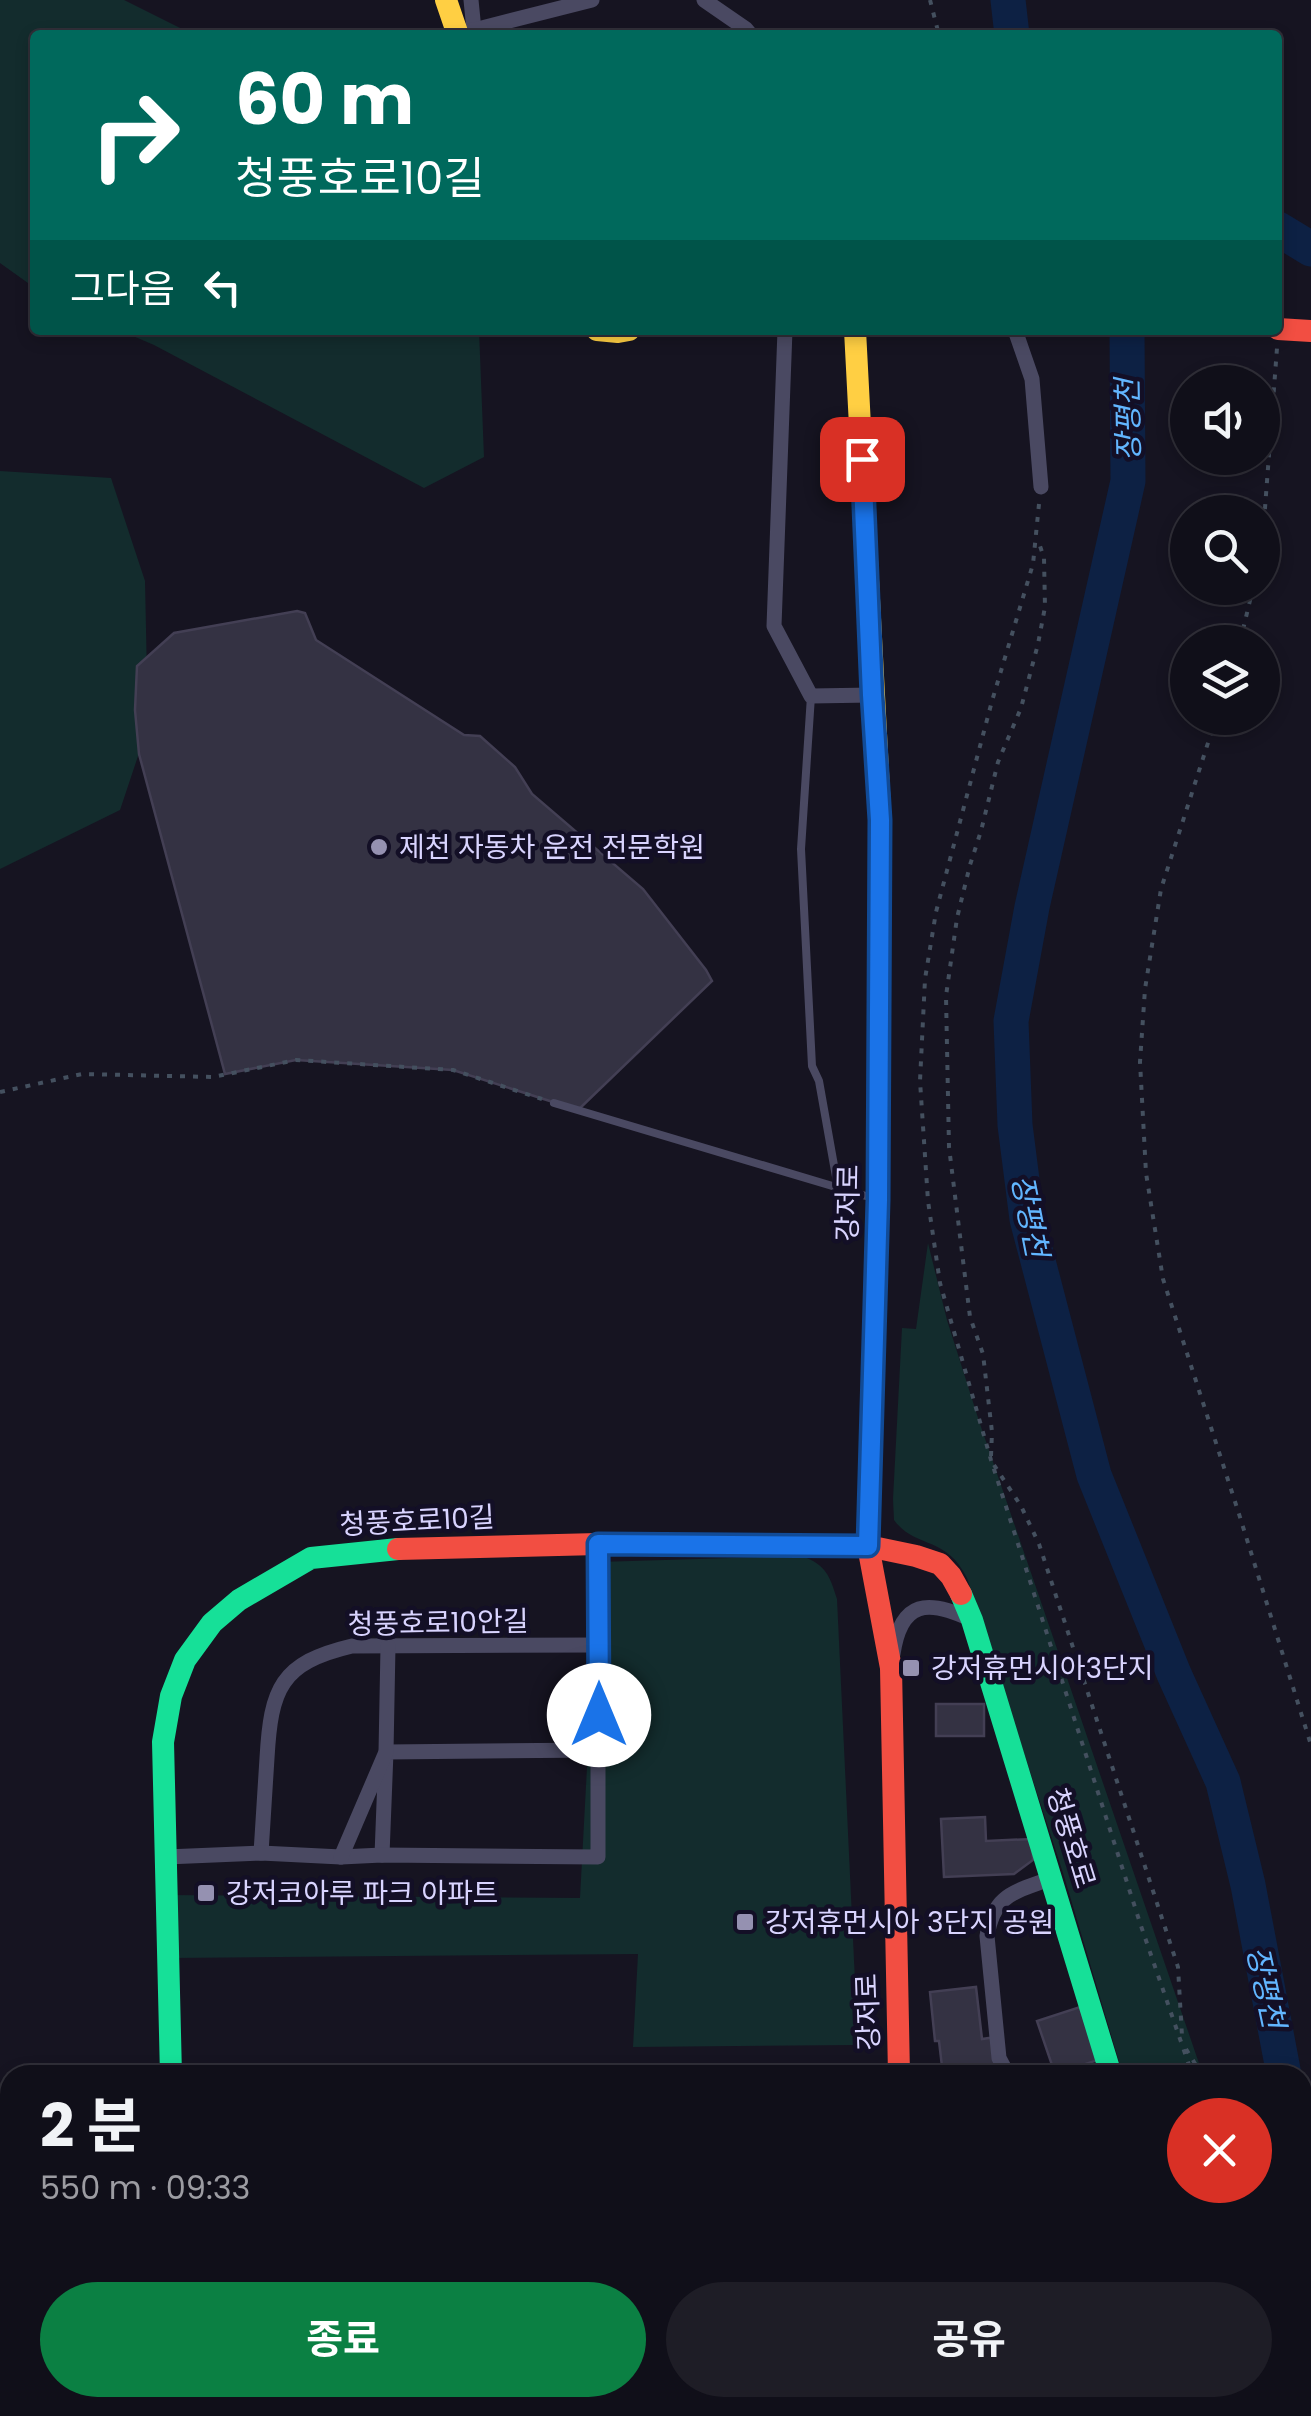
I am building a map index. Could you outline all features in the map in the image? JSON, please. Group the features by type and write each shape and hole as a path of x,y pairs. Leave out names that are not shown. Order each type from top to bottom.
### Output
{"street":[{"path":"446,0 462,30"},
{"path":"464,30 471,0"},
{"path":"471,30 592,0"},
{"path":"704,0 747,30"},
{"path":"1282,329 1311,331"},
{"path":"784,335 774,626 811,696 872,695"},
{"name":"강저로","path":"855,335 880,820 878,1200 868,1546 891,1668 899,2065"},
{"path":"1017,335 1032,379 1041,488"},
{"path":"166,1857 598,1857 598,1544"},
{"name":"청풍호로10길","path":"171,2065 164,1742 171,1696 185,1660 212,1622 238,1600 310,1558 377,1550 598,1544 868,1546"},
{"name":"청풍호로","path":"868,1546 940,1564 960,1592 1052,1878 1104,2065"},
{"path":"891,1668 896,1634 912,1610 939,1607 972,1620"},
{"name":"청풍호로10안길","path":"261,1854 270,1716 286,1678 303,1664 324,1653 352,1646 598,1646"},
{"path":"382,1855 388,1646"},
{"path":"386,1752 599,1750"},
{"path":"341,1857 386,1752"},
{"path":"1003,2065 987,1936 990,1920 999,1902 1052,1878"}],"lane":[{"path":"811,696 801,849 812,1066 819,1081 838,1188"},
{"path":"554,1103 878,1200"}],"path":[{"path":"930,0 938,30"},
{"path":"1267,495 1278,335"},
{"path":"1041,488 1033,564 936,912 925,980 920,1080 928,1200 940,1283 991,1460 1189,2065"},
{"path":"1036,536 1044,558 1046,607 1021,708 998,762 957,918 946,996 949,1147 970,1318 983,1354 992,1432 991,1460 1021,1506 1039,1544 1178,1967 1182,2043 1196,2065"},
{"path":"1211,735 1161,889 1144,989 1140,1062 1146,1173 1162,1280 1311,1745"},
{"path":"0,1092 82,1074 213,1077 296,1060 453,1070 554,1103"}],"green space":[{"path":"0,0 124,0 184,30 30,30 30,284 0,263"},
{"path":"131,335 479,335 484,457 424,488"},
{"path":"0,471 111,478 145,581 148,726 120,810 0,869"},
{"path":"928,1243 979,1421 1200,2065 1120,2065 1064,1876 967,1578 950,1555 911,1535 894,1520 902,1328 916,1329"},
{"path":"802,1556 826,1572 837,1599 858,2045 633,2047 638,1954 168,1958 165,1895 580,1898 598,1562"}],"building":[{"name":"제천 자동차 운전 전문학원","path":"297,611 305,613 316,640 464,735 480,736 515,767 532,794 643,889 706,970 712,981 578,1110 453,1070 296,1060 225,1074 139,754 137,666 174,633"},
{"path":"936,1704 984,1704 984,1736 936,1736"},
{"path":"985,1817 986,1841 1032,1839 1033,1860 1014,1874 944,1877 941,1819"},
{"path":"976,1987 982,2039 996,2037 999,2065 942,2065 930,1992"},
{"path":"1080,2007 1098,2060 1083,2065 1052,2065 1037,2021"}],"waterway":[{"name":"장평천","path":"1008,0 1011,30"},
{"path":"1282,231 1311,249"},
{"name":"장평천","path":"1127,335 1128,481 1032,907 1011,1021 1015,1125 1027,1219 1094,1475 1174,1674 1223,1782 1248,1885 1282,2065"}],"traffic: fast":[{"path":"873,1361 880,810"},
{"path":"171,2065 163,1742 171,1696 185,1660 212,1623 239,1600 311,1558 398,1549"},
{"path":"961,1594 1108,2065"}],"traffic: slow":[{"path":"446,0 456,30"},
{"path":"855,335 880,810"}],"traffic: jam":[{"path":"1282,329 1311,331"},
{"path":"873,1361 868,1546 891,1668 899,2065"},
{"path":"398,1549 598,1544 868,1546 940,1564 961,1594"}],"place":[{"name":"제천 자동차 운전 전문학원","path":"379,847"},
{"name":"강저휴먼시아3단지","path":"911,1668"},
{"name":"강저코아루 파크 아파트","path":"206,1893"},
{"name":"강저휴먼시아 3단지 공원","path":"745,1922"}],"route":[{"path":"599,1715 598,1544 868,1546 878,1200 880,820 862,459"}]}
